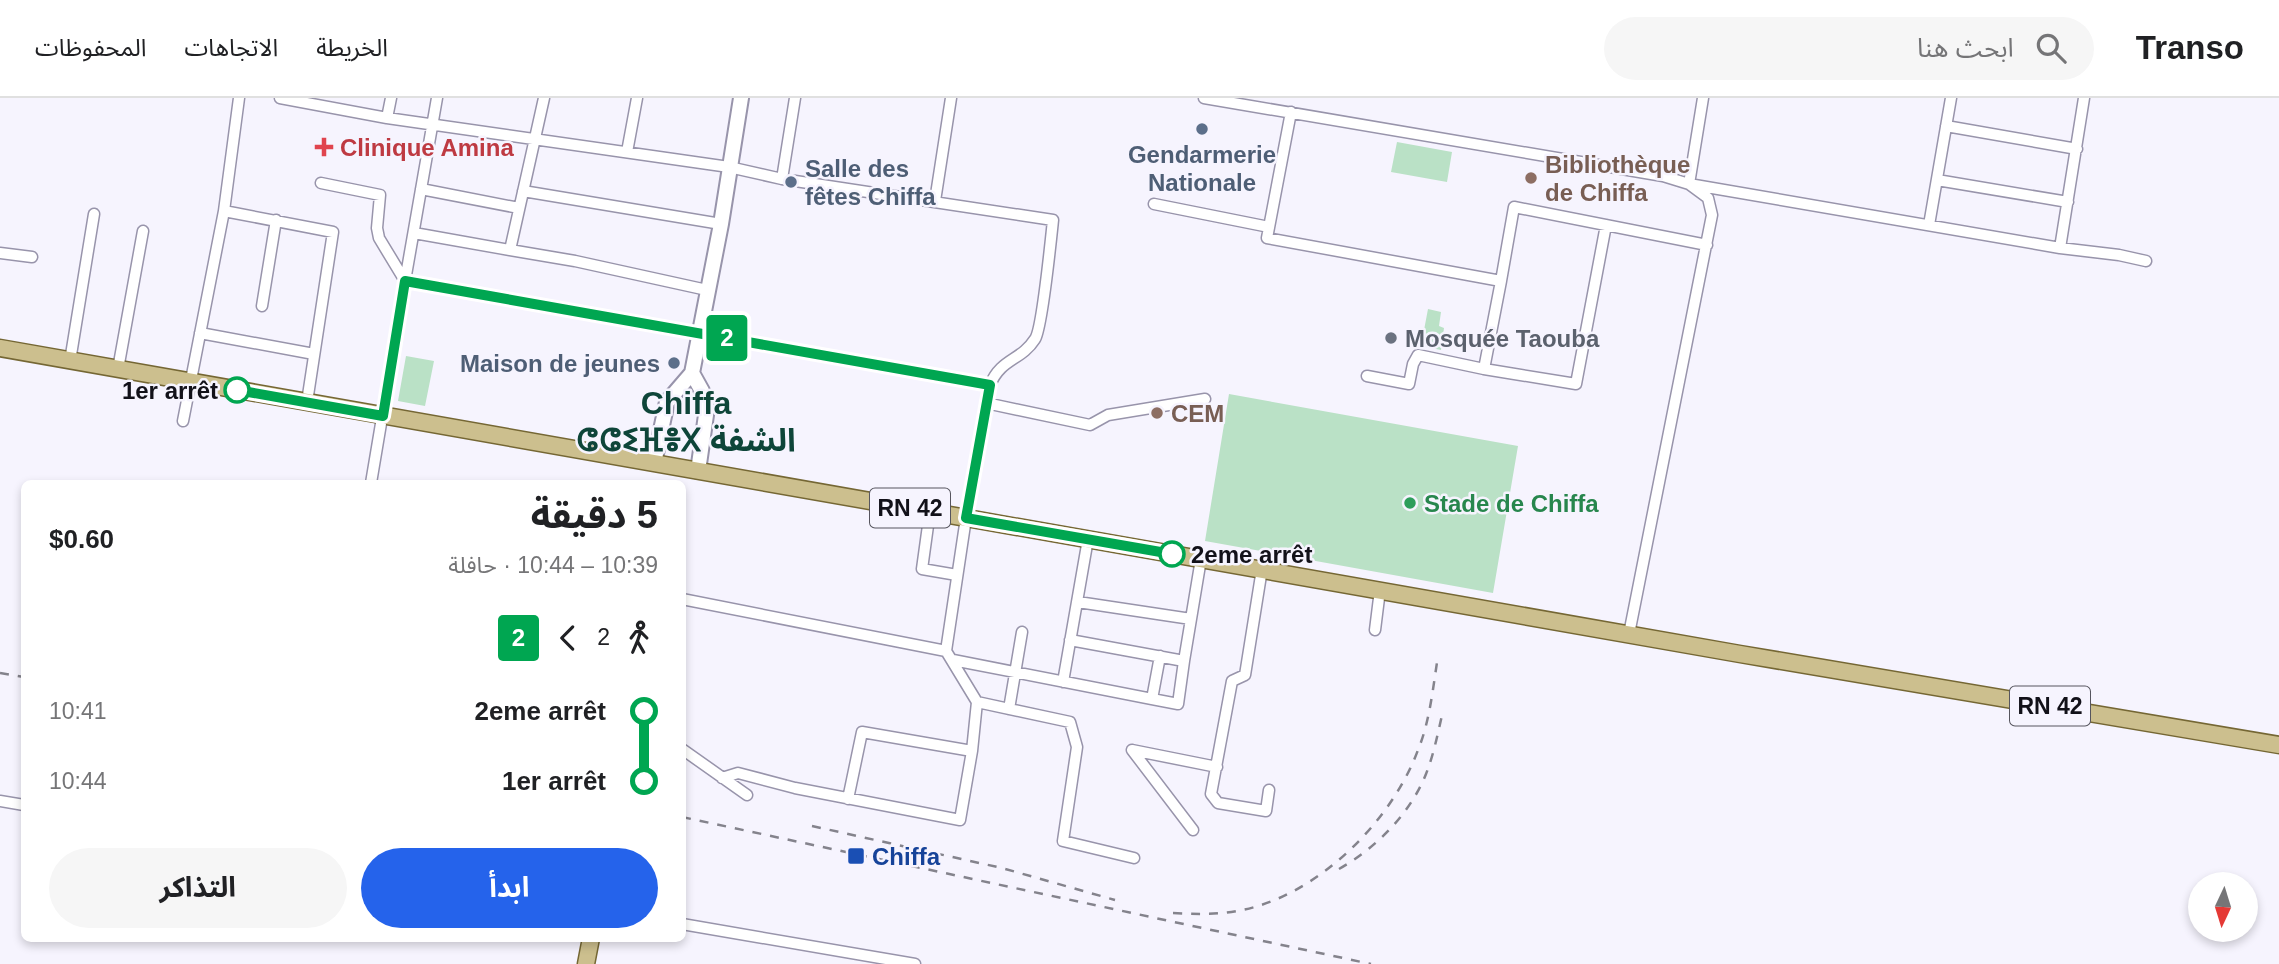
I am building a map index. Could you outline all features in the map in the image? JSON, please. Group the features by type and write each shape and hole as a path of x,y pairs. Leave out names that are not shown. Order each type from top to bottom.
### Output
{"main road":[{"path":"654,463 667,402 692,373 721,224 741,98"},
{"name":"RN 42","path":"0,348 654,463 673,475 698,471 2279,745"},
{"path":"692,373 702,391 707,408 698,471"},
{"path":"586,964 590,942"}],"street":[{"path":"183,421 224,211 239,98"},
{"path":"281,98 387,118 729,167 782,179 1053,220 1037,337 1018,357 1006,361 990,385 957,575 949,655 976,702 972,751 960,820 795,788 738,773 722,778"},
{"path":"387,118 391,98"},
{"path":"372,480 438,98"},
{"path":"510,250 544,98"},
{"path":"627,152 637,98"},
{"path":"782,179 795,98"},
{"path":"935,201 951,98"},
{"path":"1204,98 2146,261"},
{"path":"1689,184 1703,98"},
{"path":"1929,225 1951,98"},
{"path":"2060,248 2084,98"},
{"path":"1291,112 1267,238 1500,281"},
{"path":"1946,125 2077,149"},
{"path":"1937,180 2068,202"},
{"path":"321,183 380,195 377,228 379,238 405,281 990,385"},
{"path":"1629,634 1712,215 1708,198 1689,184"},
{"path":"421,189 519,208"},
{"path":"523,191 721,224"},
{"path":"1154,204 1269,227"},
{"path":"1484,369 1514,207 1707,245"},
{"path":"224,211 333,232 307,402"},
{"path":"70,360 94,214"},
{"path":"262,306 276,220"},
{"path":"1367,376 1409,384 1413,363 1418,355 1576,384 1606,225"},
{"path":"118,369 144,232"},
{"path":"414,233 575,261 707,290"},
{"path":"0,253 32,257"},
{"path":"200,333 314,354"},
{"path":"986,403 1090,425 1108,415 1205,399"},
{"path":"930,512 922,569 957,575"},
{"path":"1063,682 1088,539"},
{"path":"686,600 949,655 1015,672 1178,704 1201,559"},
{"path":"1262,569 1245,675 1232,681 1211,794 1218,803 1266,811 1269,790"},
{"path":"1375,630 1380,590"},
{"path":"1078,602 1191,619"},
{"path":"1009,709 1022,632"},
{"path":"1070,640 1184,661"},
{"path":"1152,699 1160,656"},
{"path":"976,702 1070,722 1077,747 1063,841 1134,858"},
{"path":"848,799 862,732 972,751"},
{"path":"1193,830 1132,750 1217,767"},
{"path":"686,752 747,795"},
{"path":"0,801 21,804"},
{"path":"686,925 915,964"}],"green space":[{"path":"1397,142 1452,152 1447,182 1391,172"},
{"path":"1428,309 1441,312 1439,326 1444,328 1441,350 1421,346"},
{"path":"406,356 434,361 425,406 398,401"},
{"name":"Stade de Chiffa","path":"1229,394 1518,446 1493,593 1205,541"}],"railway":[{"path":"1173,913 1221,913 1266,903 1294,891 1347,853 1369,830 1406,777 1425,727 1438,656"},
{"path":"0,673 21,676"},
{"path":"1339,869 1379,840 1411,803 1429,766 1443,711"},
{"path":"686,818 1371,964"},
{"path":"812,826 1002,868 1115,900"}],"bus line":[{"name":"2","path":"237,390 383,416 405,281 990,385 966,518 1172,554"}],"place":[{"name":"Gendarmerie Nationale","path":"1202,129"},
{"name":"Clinique Amina","path":"324,147"},
{"name":"Bibliothèque de Chiffa","path":"1531,178"},
{"name":"Salle des fêtes Chiffa","path":"791,182"},
{"name":"Mosquée Taouba","path":"1391,338"},
{"name":"Maison de jeunes","path":"674,363"},
{"name":"1er arrêt","path":"237,390"},
{"name":"CEM","path":"1157,413"},
{"name":"Stade de Chiffa","path":"1410,503"},
{"name":"2eme arrêt","path":"1172,554"},
{"name":"Chiffa","path":"856,856"}],"district":[{"name":"Chiffa ⵛⵛⵉⴼⴻⵝ الشفة","path":"686,422"}]}
